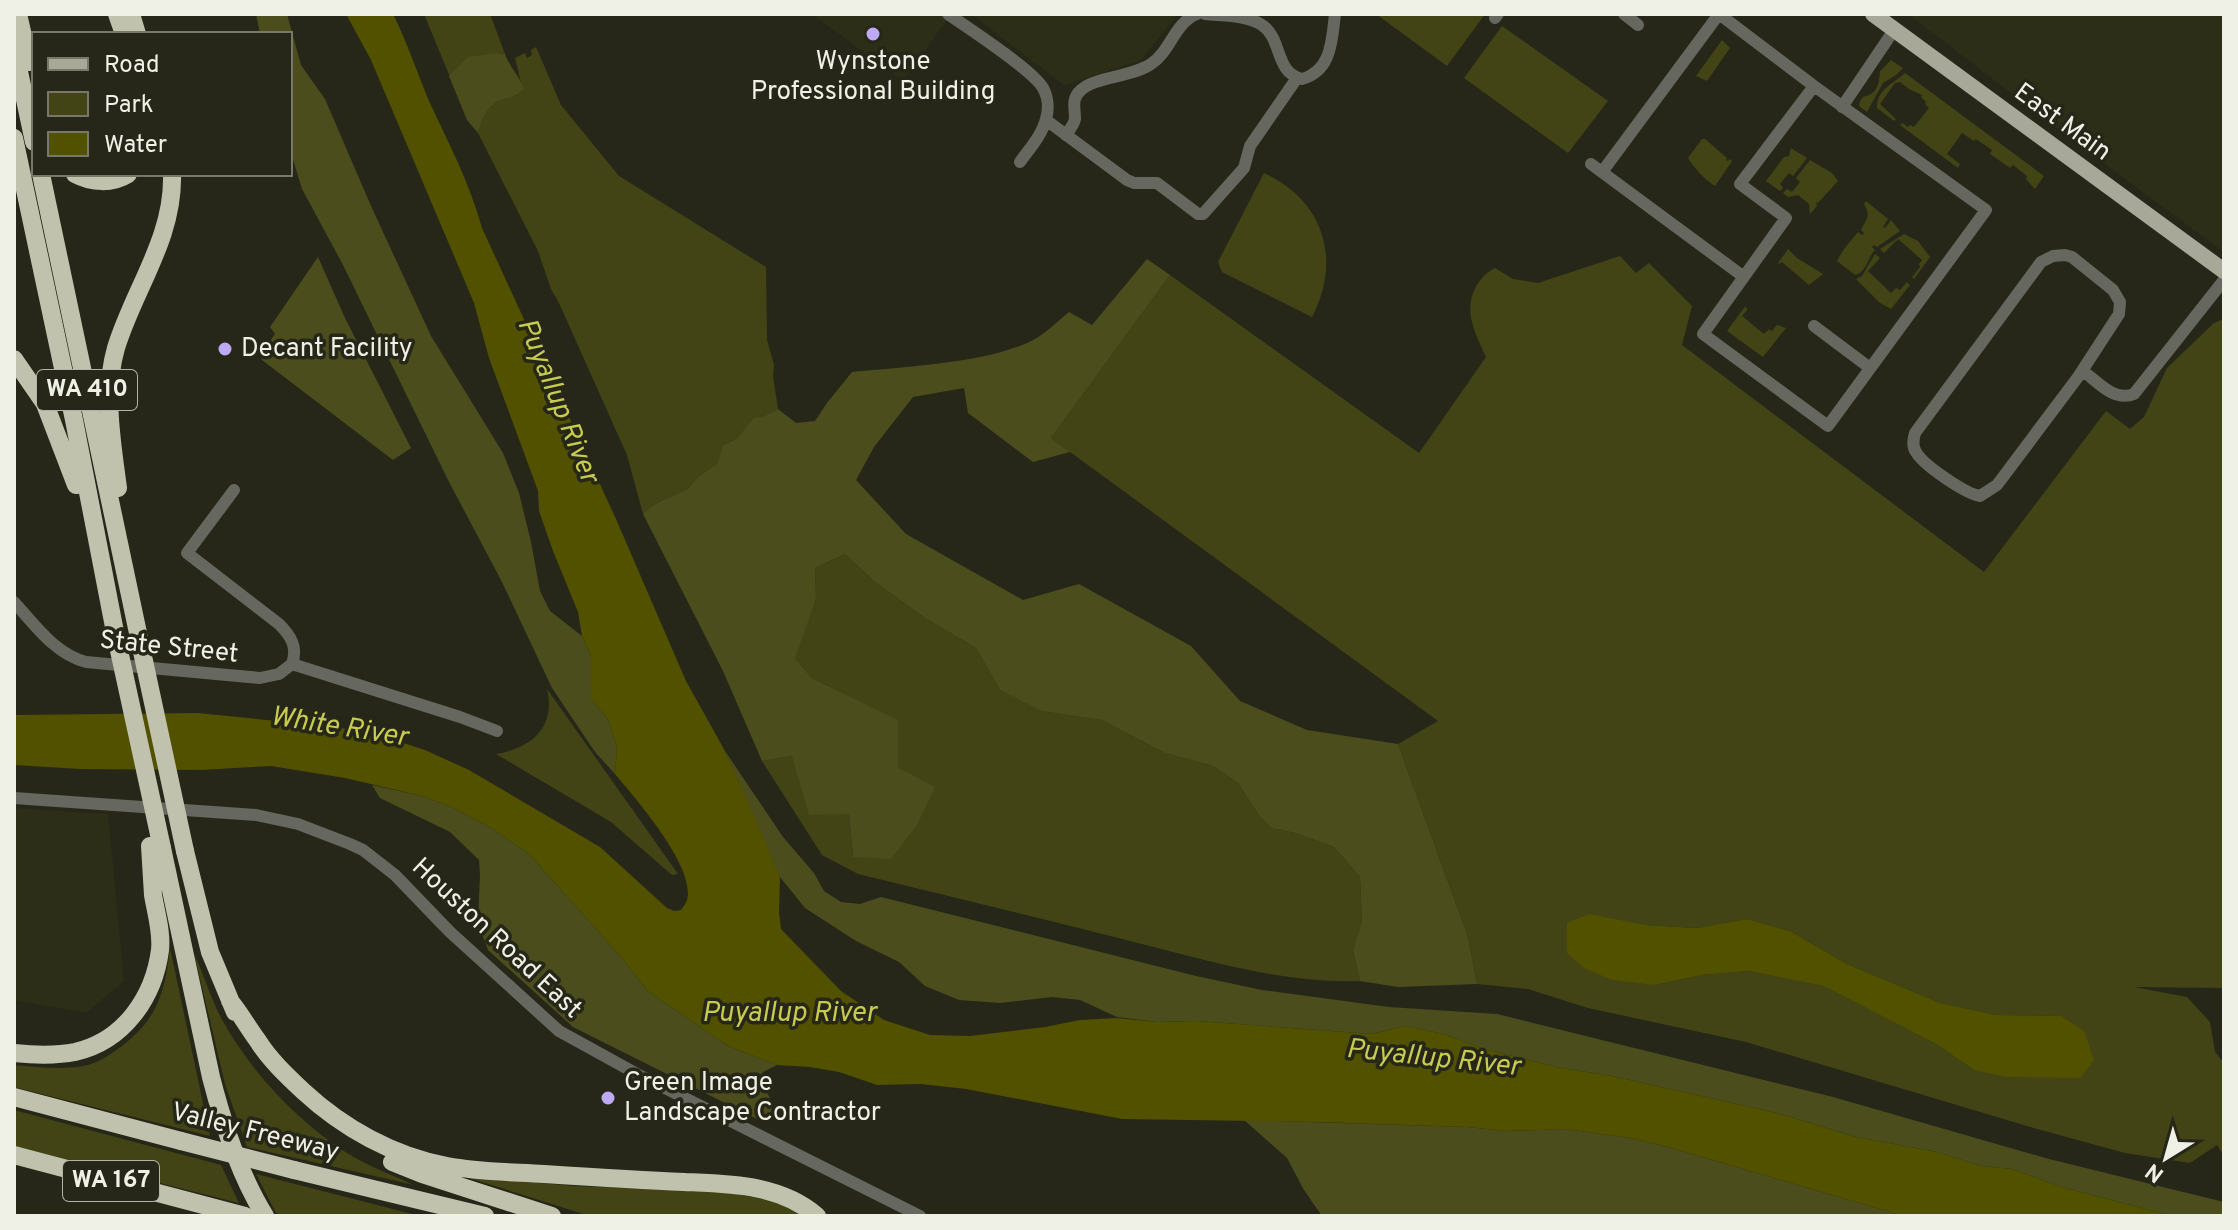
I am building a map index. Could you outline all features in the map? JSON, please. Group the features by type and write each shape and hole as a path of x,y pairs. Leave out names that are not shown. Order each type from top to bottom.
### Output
{"highway":[{"path":"18,14 32,76"},
{"path":"14,48 32,133"},
{"name":"WA 410","path":"14,138 136,732 141,791 156,847"},
{"name":"WA 410","path":"41,176 185,851 210,952 230,1001"},
{"path":"78,176 102,181 124,176"},
{"path":"133,606 111,431 112,369 124,326 157,254 169,213 172,176"},
{"path":"14,359 45,404 61,441 104,583"},
{"path":"14,1053 39,1055 86,1049 124,1026 140,1008 152,985 160,948 156,847"},
{"path":"156,847 219,1109 265,1216"},
{"path":"230,1001 252,1048 277,1080 298,1100 359,1145 422,1174 552,1216"},
{"path":"230,1001 247,1022 258,1043 305,1093 342,1121 397,1152 465,1169 760,1188 786,1196 817,1216"},
{"name":"Valley Freeway","path":"14,1097 485,1216"},
{"name":"WA 167","path":"14,1155 244,1216"}],"main road":[{"name":"East Main","path":"1873,14 2224,271"}],"street":[{"path":"948,14 1037,80 1046,95 1046,120 1020,162"},
{"path":"1066,135 1074,123 1073,104 1082,89 1136,73 1155,62 1185,21 1197,14"},
{"path":"1205,14 1248,19 1263,25 1272,35 1285,68 1302,79 1311,76 1326,61 1335,14"},
{"path":"1624,14 1638,25"},
{"path":"1744,277 1597,168 1719,14 1986,210 1828,426 1703,334 1744,277 1786,218 1740,184 1814,86"},
{"path":"1842,107 1894,30"},
{"path":"1046,120 1127,180 1157,183 1198,214 1203,214 1244,168 1250,146 1297,78"},
{"path":"2053,256 2072,257 2113,290 2120,302 2117,319 2083,371 1997,485 1980,496 1962,490 1915,451 1913,440 1918,428 2041,262 2053,256"},
{"path":"2083,371 2120,396 2131,395 2224,280"},
{"path":"1814,326 1870,368"},
{"path":"234,490 187,553 288,633 294,645 292,664 497,731"},
{"name":"State Street","path":"14,602 57,648 86,662 260,678 279,674 292,664"},
{"name":"Houston Road East","path":"14,798 256,815 298,824 350,844 363,850 395,875 470,951 559,1031 637,1074 920,1216"}],"shaded area":[{"path":"256,14 287,14 292,32 260,32"},
{"path":"812,14 951,14 903,81"},
{"path":"971,14 1178,14 1140,61 1064,85"},
{"path":"1908,14 2224,14 2224,252 2071,139"},
{"path":"292,32 301,65 325,99 431,336 503,453 519,493 540,591 550,611 582,636 591,656 591,699 609,721 617,748 615,774 595,752 552,688 501,580 302,189 292,156"},
{"path":"505,54 524,90 491,107 478,133 467,120 449,76 468,57"},
{"path":"318,257 345,318 411,448 393,460 262,360 260,355 275,334 270,327"},
{"path":"1147,259 1170,275 1051,438 1070,452 1033,462 968,413 964,388 913,397 874,447 856,480 906,534 1023,600 1079,584 1191,646 1240,701 1307,730 1398,744 1468,937 1477,984 1398,987 1360,981 1353,950 1362,920 1360,877 1334,847 1272,828 1260,817 1238,783 1213,766 1165,753 1101,720 1042,711 1000,690 976,648 925,618 875,582 845,554 815,568 816,599 795,658 812,678 898,720 898,767 935,787 917,825 891,859 853,857 849,814 809,815 792,756 762,761 723,671 643,514 658,502 687,489 717,464 723,445 736,439 754,418 778,409 796,423 815,421 852,372 946,363 995,354 1035,339 1069,312 1092,325"},
{"path":"725,751 824,891 841,902 860,904 881,897 1262,990 1389,1007 1497,1014 1833,1097 2049,1159 2224,1202 2224,1216 2172,1216 2062,1187 2012,1169 1981,1166 1937,1152 1856,1137 1781,1114 1612,1076 1561,1068 1481,1048 1444,1034 1405,1026 1372,1034 1196,1021 1157,1022 1117,1017 1080,1000 1052,997 1000,1003 959,1000 925,986 899,962 856,941 805,908 780,877"},
{"path":"372,785 422,796 454,808 493,829 530,855 648,991 728,1046 777,1065 763,1072 760,1079 774,1106 773,1117 765,1123 573,1027 488,950 478,923 479,860 450,832 380,798"},
{"path":"14,808 108,814 124,981 86,1013 14,1000"},
{"path":"1244,1120 1506,1131 1566,1129 1630,1138 1904,1216 1322,1216 1287,1158"}],"green space":[{"path":"424,14 490,14 505,54 496,53 450,77"},
{"path":"1376,14 1485,14 1447,66"},
{"path":"1502,26 1608,101 1568,153 1464,78"},
{"path":"1722,40 1730,48 1707,81 1696,76"},
{"path":"536,47 561,105 619,176 766,267 767,340 774,365 778,409 754,419 736,439 723,445 717,464 687,489 658,502 643,514 627,455 551,289 538,251 478,133 491,107 523,91 515,58 525,53 527,58"},
{"path":"1891,60 1903,68 1883,83 1867,112 1859,106 1860,101 1863,96 1875,91 1880,71"},
{"path":"1905,73 2044,176 2035,189 2026,179 2027,176 1990,154 1992,150 1976,139 1974,141 1962,133 1947,154 1960,164 1958,168 1900,125 1914,127 1929,108 1922,95 1900,82 1895,83 1880,104 1896,119 1894,121 1877,108 1883,91"},
{"path":"1702,139 1726,160 1732,161 1715,186 1688,158"},
{"path":"1791,148 1807,158 1793,176 1789,173 1780,184 1783,188 1780,191 1766,181 1784,157 1789,156"},
{"path":"1810,160 1832,173 1838,181 1816,202 1817,206 1810,214 1809,204 1798,195 1788,197 1783,193 1787,189 1792,192 1800,182 1796,178"},
{"path":"1264,173 1301,199 1322,234 1326,274 1312,317 1222,272 1218,262"},
{"path":"1866,201 1888,219 1883,227 1891,220 1900,231 1877,247 1874,245 1875,250 1864,268 1855,275 1837,261 1858,232 1864,233 1861,230 1867,217"},
{"path":"1904,234 1918,241 1930,257 1914,279 1912,277 1922,260 1898,239 1884,253 1880,249"},
{"path":"1788,249 1823,274 1809,285 1782,262 1779,264"},
{"path":"1875,254 1880,258 1868,271 1891,293 1896,288 1900,290 1907,282 1910,285 1891,309 1880,303 1856,279 1862,276"},
{"path":"1620,256 1636,273 1649,263 1692,306 1682,345 1984,572 2106,411 2130,429 2144,417 2167,368 2214,323 2224,319 2224,988 2134,987 2187,997 2210,1022 2215,1052 2224,1063 2224,1156 2217,1145 2190,1163 2125,1153 1746,1042 1588,1008 1528,989 1477,984 1468,937 1398,744 1438,721 1051,438 1170,275 1419,453 1486,357 1470,312 1479,282 1495,268 1513,279 1538,283","holes":["1747,919 1790,931 1847,964 1940,1003 1997,1015 2061,1016 1974,1070 1936,1044 1825,986 1748,971 1702,975 1655,985 1645,925 1697,928"]},
{"path":"1749,301 1745,307 1748,309 1742,316 1764,334 1777,325 1786,328 1763,357 1727,331"},
{"path":"845,554 875,582 925,618 976,648 1000,690 1043,711 1101,720 1165,753 1213,766 1238,783 1260,817 1272,828 1334,847 1360,877 1362,920 1353,950 1360,981 1304,979 1220,964 858,874 822,855 762,761 792,756 849,814 853,856 935,788 898,767 897,720 812,678 794,657 816,599 815,568"},
{"path":"547,689 678,874 672,875 611,822 496,754 520,747 538,734 548,715"},
{"path":"170,948 210,1136 14,1087 14,1065 57,1068 88,1065 109,1055 134,1036 158,1003"},
{"path":"194,953 228,1031 257,1071 290,1108 347,1153 414,1185 247,1147 225,1084"},
{"path":"14,1110 221,1165 239,1203 14,1146"},
{"path":"256,1174 420,1216 289,1216 276,1213"},
{"path":"463,1176 574,1186 753,1195 780,1202 804,1216 590,1216"}],"water":[{"path":"346,14 393,14 465,178 482,228 616,519 686,681 725,751 766,843 780,877 781,929 841,991 884,1020 930,1035 970,1036 1080,1020 1116,1018 1372,1034 1405,1026 1444,1034 1481,1048 1561,1068 1612,1076 1781,1114 1856,1137 1937,1152 1981,1166 2012,1169 2062,1187 2172,1216 1904,1216 1668,1147 1566,1129 1506,1131 1316,1122 1122,1119 966,1089 921,1084 877,1085 839,1072 777,1065 728,1046 648,991 530,855 493,829 454,808 422,796 345,778 271,766 201,770 14,765 14,715 197,713 373,733 425,750 469,770 600,847 667,908 681,910 686,902 686,879 671,847 615,774 617,748 609,721 591,699 591,656 582,636 578,612 539,511 538,491 489,358 474,303 371,60"},
{"path":"1589,914 1645,925 1697,928 1747,919 1790,931 1847,964 1940,1003 1997,1015 2061,1016 2084,1031 2094,1060 2080,1078 2007,1077 1974,1070 1936,1044 1824,986 1748,971 1702,975 1655,985 1612,980 1584,968 1567,953 1567,923"}],"place":[{"name":"Wynstone Professional Building","path":"873,34"},
{"name":"Decant Facility","path":"225,349"},
{"name":"Green Image Landscape Contractor","path":"608,1098"}],"water label":[{"name":"Puyallup River","path":"557,401"},
{"name":"White River","path":"339,728"},
{"name":"Puyallup River","path":"789,1014"},
{"name":"Puyallup River","path":"1433,1059"}]}
